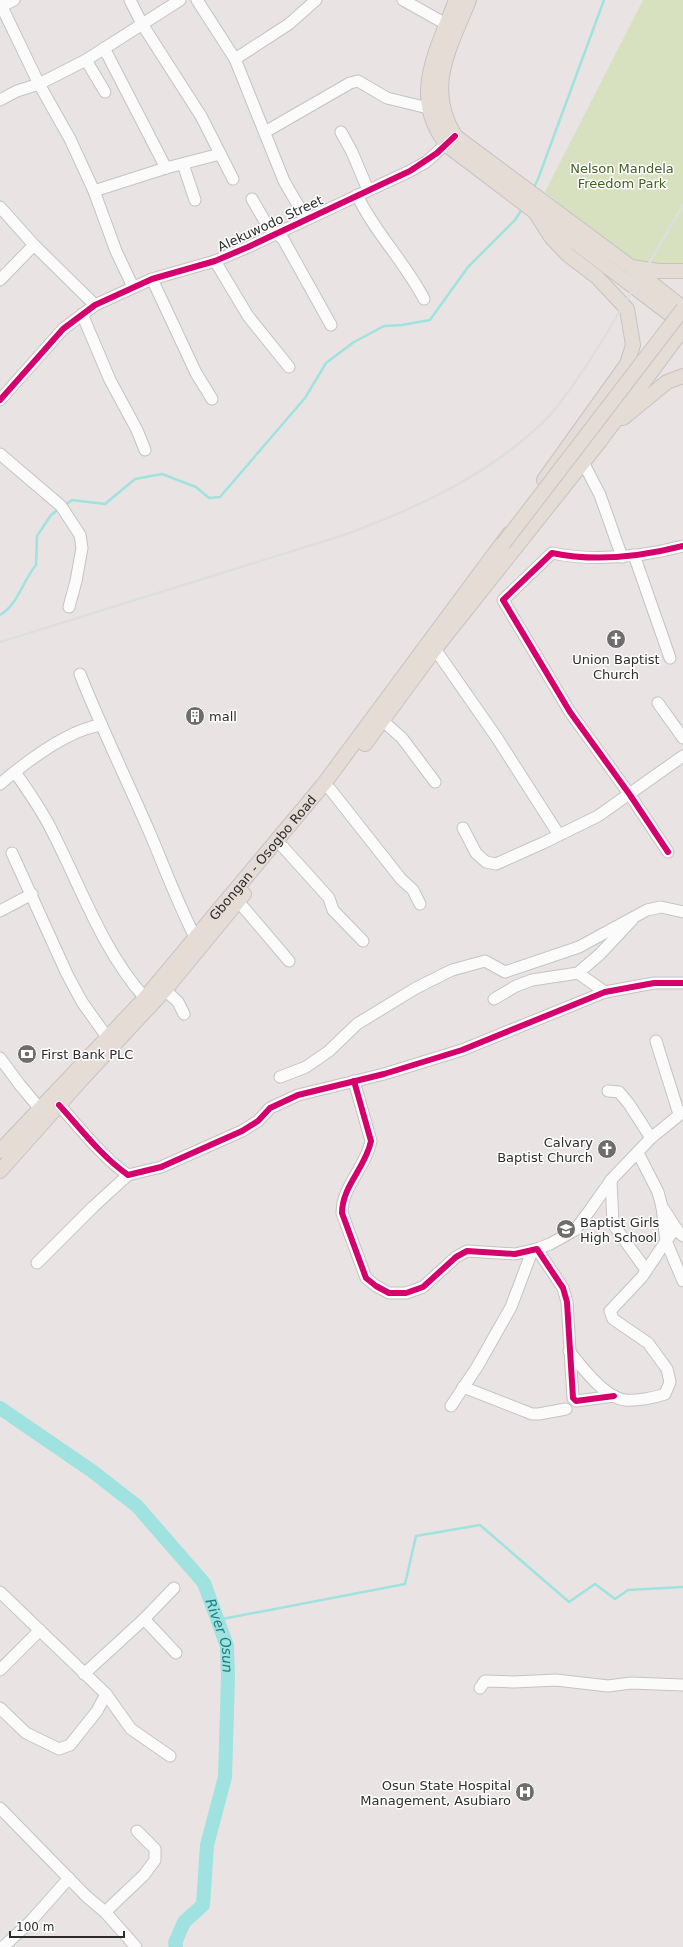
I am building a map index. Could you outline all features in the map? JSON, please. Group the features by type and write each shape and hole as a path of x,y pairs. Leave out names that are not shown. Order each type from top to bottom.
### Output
{"main road":[{"path":"451,140 440,93 456,0"},
{"path":"469,0 452,27 429,76 427,94 428,108 435,128 683,324"},
{"path":"508,547 683,309 631,267 530,202"},
{"path":"508,547 530,501 627,364 633,346 627,309 597,277 568,255 551,237 530,202"},
{"path":"631,267 658,271 683,271"},
{"path":"508,547 600,441 683,329"},
{"path":"508,547 533,534 621,419 667,382 683,376"},
{"name":"Gbongan - Osogbo Road","path":"0,1151 107,1037 132,1019 165,990 283,847 383,721 508,547"},
{"name":"Gbongan - Osogbo Road","path":"0,1172 132,1019 145,998 323,784 417,656 508,547"}],"street":[{"path":"14,0 1,5 39,84 70,139 94,191 116,251 133,287"},
{"path":"130,0 142,24 201,116 233,179"},
{"path":"0,100 17,91 39,84 86,60 180,0"},
{"path":"196,0 234,59 284,181 306,219"},
{"path":"234,59 289,24 316,0"},
{"path":"403,0 452,27"},
{"path":"104,48 166,168"},
{"path":"86,60 105,92"},
{"path":"265,132 350,83 358,81 387,98 428,108"},
{"path":"341,132 352,152 368,190"},
{"name":"Alekuwodo Street","path":"0,400 63,329 95,305 152,279 215,261 276,233 426,162 451,140"},
{"path":"94,191 166,168 220,154"},
{"path":"183,164 194,200"},
{"path":"357,195 366,214 414,279 424,299"},
{"path":"252,199 267,225 283,239 331,325"},
{"path":"0,206 34,245 95,305"},
{"path":"0,280 34,245"},
{"path":"215,261 248,316 289,367"},
{"path":"152,279 196,373 212,399"},
{"path":"82,314 110,380 137,430 145,450"},
{"path":"0,454 61,506 70,517 80,535 82,548 76,581 69,607"},
{"path":"585,466 600,495 622,557"},
{"path":"668,852 630,795 570,712 503,600 552,553 590,559 634,556 683,546"},
{"path":"634,556 670,658"},
{"path":"435,648 497,738 559,835"},
{"path":"80,674 149,833 176,900 195,937"},
{"path":"658,703 683,738"},
{"path":"383,721 402,738 435,782"},
{"path":"0,784 71,734 87,727 101,725"},
{"path":"463,828 476,853 486,862 496,864 598,816 630,795 683,756"},
{"path":"15,772 37,804 52,830 83,897 128,979 145,998"},
{"path":"330,789 401,879 413,890 420,904"},
{"path":"283,847 329,898 334,910 363,942"},
{"path":"12,853 32,894 67,974 82,1002 107,1037"},
{"path":"0,911 32,894"},
{"path":"238,901 289,960"},
{"path":"280,1078 306,1067 329,1051 357,1024 416,988 452,970 485,960 505,972 579,947 611,928 653,908 661,907 683,912"},
{"path":"494,999 516,986 532,980 578,973 600,954 634,918"},
{"path":"578,973 605,992"},
{"path":"37,1262 128,1175 162,1168 242,1131 258,1121 270,1108 298,1095 384,1074 462,1050 605,992 654,983 683,983"},
{"path":"165,990 178,1002 184,1014"},
{"path":"354,1081 371,1141 369,1150 346,1194 342,1204 342,1213 366,1278 376,1286 389,1293 406,1293 423,1287 456,1257 467,1251 514,1254 537,1249 550,1244 575,1230 611,1180 651,1138 681,1113 656,1041"},
{"path":"0,1058 40,1109"},
{"path":"608,1091 619,1092 629,1104 651,1138"},
{"path":"59,1105 105,1156 128,1175"},
{"path":"638,1153 658,1192 662,1207 666,1241 683,1281"},
{"path":"611,1180 613,1224 646,1270"},
{"path":"569,1351 592,1378 614,1396 624,1400 654,1398 665,1394 670,1382 667,1368 648,1343 613,1319 610,1311 642,1277 666,1241 679,1233 671,1218 662,1207"},
{"path":"537,1249 563,1288 567,1302 569,1351 574,1400 614,1396"},
{"path":"450,1406 477,1367 511,1307 526,1265 531,1254 537,1249"},
{"path":"463,1387 536,1414 566,1409"},
{"path":"84,1674 144,1619 174,1588"},
{"path":"0,1592 106,1694 131,1729 170,1756"},
{"path":"144,1619 176,1653"},
{"path":"0,1670 40,1630"},
{"path":"480,1688 485,1681 491,1680 514,1682 556,1680 608,1686 631,1683 683,1685"},
{"path":"0,1708 26,1733 59,1749 70,1745 97,1711 106,1694"},
{"path":"0,1808 86,1896 105,1912 136,1947"},
{"path":"105,1912 144,1875 155,1860 155,1849 137,1831"},
{"path":"3,1947 31,1921 69,1878"}],"green space":[{"name":"Nelson Mandela Freedom Park","path":"643,0 683,0 683,264 667,267 635,260 606,241 545,192"}],"waterway":[{"path":"533,189 604,0"},
{"path":"65,505 72,500 105,504 135,479 162,474 196,487 209,498 220,497 305,398 326,363 354,342 384,326 402,325 430,320 468,267 515,220 522,209"},
{"path":"0,615 6,611 16,599 31,571 36,565 37,536 51,515 59,509"},
{"name":"River Osun","path":"0,1408 92,1471 137,1506 204,1583 227,1646 228,1678 225,1777 207,1845 203,1905 184,1922 175,1943 176,1947"},
{"path":"217,1620 405,1584 416,1536 480,1525 569,1602 595,1584 615,1599 628,1590 683,1587"}],"railway":[{"path":"648,265 683,205"},
{"path":"636,283 639,279"},
{"path":"626,301 632,291"},
{"path":"0,642 344,535 401,512 456,486 507,453 552,413 583,371 621,309"}],"cycle path":[{"path":"0,400 63,329 95,305 152,279 215,261 248,247 410,171 437,153 455,136"},
{"path":"668,852 630,795 570,712 503,600 552,553 568,556 601,558 650,553 683,546"},
{"path":"59,1105 100,1151 128,1175 161,1167 242,1131 258,1121 270,1108 298,1095 384,1074 462,1050 605,992 654,983 683,983"},
{"path":"354,1081 371,1141 364,1159 346,1194 342,1213 366,1278 376,1286 389,1293 406,1293 423,1287 456,1257 467,1251 515,1254 537,1249 563,1288 567,1302 573,1398 576,1401 614,1396"}],"place":[{"name":"Union Baptist Church","path":"616,639"},
{"name":"mall","path":"195,716"},
{"name":"First Bank PLC","path":"27,1054"},
{"name":"Calvary Baptist Church","path":"607,1149"},
{"name":"Baptist Girls High School","path":"566,1229"},
{"name":"Osun State Hospital Management, Asubiaro","path":"525,1792"}]}
